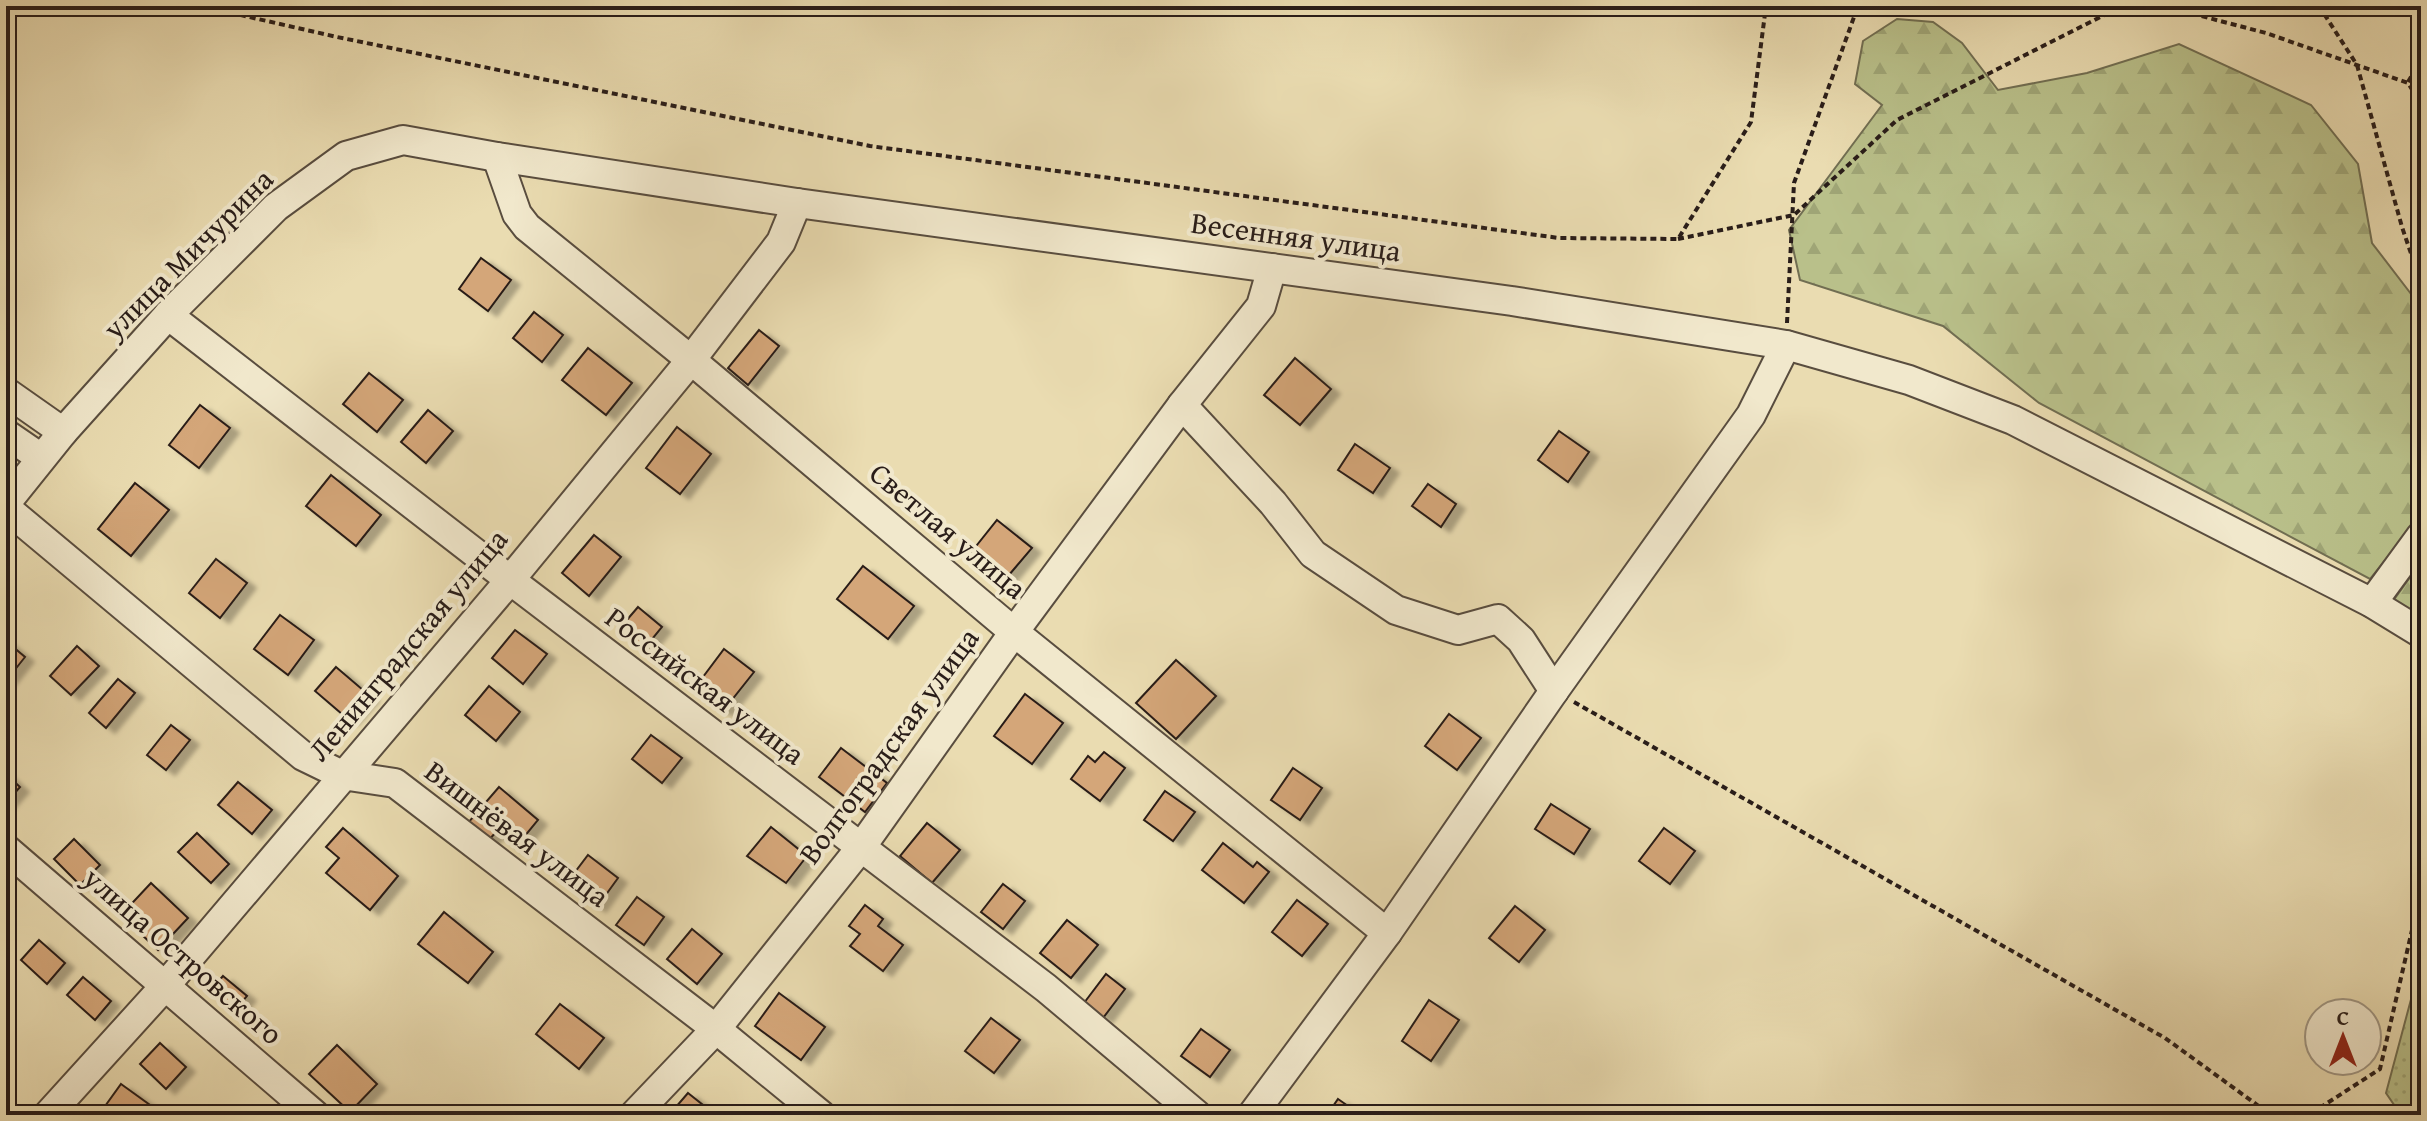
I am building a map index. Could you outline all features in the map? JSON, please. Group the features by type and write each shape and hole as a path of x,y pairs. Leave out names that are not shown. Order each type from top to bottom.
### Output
{"street":[{"name":"улица Мичурина","path":"6,505 63,432 168,315 276,207 346,156 403,140 797,203"},
{"name":"Светлая улица","path":"497,157 517,214 527,227 691,360 1014,632 1387,933"},
{"name":"Весенняя улица","path":"797,203 1512,301 1786,345 1909,380 2013,420 2372,603 2421,633"},
{"name":"Ленинградская улица","path":"48,1115 165,986 510,580 691,360 781,242 797,203"},
{"name":"Волгоградская улица","path":"634,1115 716,1029 862,846 1014,632 1182,405 1261,306 1272,268"},
{"name":"Российская улица","path":"168,315 1046,988 1197,1115"},
{"path":"1252,1115 1387,933 1554,691 1751,415 1786,345"},
{"path":"6,392 63,432"},
{"path":"1182,405 1273,503 1313,554 1396,610 1458,630 1498,619 1521,640 1554,691"},
{"path":"6,434 41,458"},
{"name":"Вишнёвая улица","path":"6,505 303,756 342,775 395,783 716,1029 821,1115"},
{"path":"2372,603 2421,536"},
{"name":"улица Островского","path":"6,849 315,1115"}],"path":[{"path":"201,6 870,146 1559,238 1678,239 1794,215 1897,120 2122,6"},
{"path":"1678,239 1751,122 1766,6"},
{"path":"1786,345 1794,183 1858,6"},
{"path":"2163,6 2266,33 2408,83 2421,104"},
{"path":"2319,6 2357,65 2402,227 2421,283"},
{"path":"2408,83 2421,60"},
{"path":"1554,691 2165,1038 2260,1107 2318,1109 2380,1069 2421,891"},
{"path":"2257,1115 2260,1107"}],"green space":[{"path":"1897,19 1933,22 1962,43 1998,90 2087,73 2179,44 2311,105 2358,164 2372,243 2421,307 2421,515 2370,579 2039,403 1943,326 1800,280 1789,230 1882,105 1855,84 1863,41"},
{"path":"2421,562 2421,618 2393,601"},
{"path":"2421,962 2421,1115 2401,1115 2386,1093"}],"building":[{"path":"481,258 511,280 488,311 459,289"},
{"path":"534,312 563,335 542,362 513,338"},
{"path":"759,330 779,346 748,385 728,368"},
{"path":"588,348 632,383 606,415 562,380"},
{"path":"1295,358 1331,389 1300,425 1264,395"},
{"path":"369,373 403,400 377,432 343,404"},
{"path":"200,405 230,428 199,468 169,445"},
{"path":"428,410 453,431 426,463 401,442"},
{"path":"677,427 711,454 680,494 646,468"},
{"path":"1559,431 1589,452 1568,482 1538,460"},
{"path":"1355,444 1390,468 1373,493 1338,470"},
{"path":"331,475 381,515 356,546 306,506"},
{"path":"135,483 169,510 131,556 98,529"},
{"path":"1428,484 1456,504 1441,527 1412,506"},
{"path":"997,520 1032,548 1003,582 969,555"},
{"path":"594,535 621,557 589,596 562,573"},
{"path":"216,559 247,583 220,618 189,593"},
{"path":"863,566 914,606 888,639 837,599"},
{"path":"638,607 662,627 644,649 620,628"},
{"path":"280,615 314,640 288,675 254,649"},
{"path":"515,630 547,654 523,684 492,658"},
{"path":"6,641 25,657 6,681"},
{"path":"77,646 99,666 71,695 50,676"},
{"path":"724,649 754,672 723,711 694,689"},
{"path":"1176,660 1216,696 1176,739 1136,703"},
{"path":"336,667 370,696 349,720 315,691"},
{"path":"118,679 135,693 106,728 89,713"},
{"path":"489,686 520,712 496,741 465,715"},
{"path":"1025,694 1063,723 1032,764 994,736"},
{"path":"1449,714 1481,738 1457,770 1425,746"},
{"path":"171,725 190,740 166,770 147,755"},
{"path":"651,735 682,758 662,783 632,759"},
{"path":"841,748 887,783 865,812 819,777"},
{"path":"1104,752 1125,768 1100,801 1071,779 1088,756 1095,762"},
{"path":"1293,768 1322,788 1300,820 1271,800"},
{"path":"6,774 20,787 6,803"},
{"path":"238,782 272,810 252,834 218,805"},
{"path":"499,787 538,820 515,848 496,832 488,841 467,824"},
{"path":"1165,791 1195,812 1173,841 1144,820"},
{"path":"1551,804 1590,829 1574,854 1535,829"},
{"path":"927,823 960,850 932,883 900,856"},
{"path":"771,827 807,856 786,883 747,856"},
{"path":"343,828 398,876 370,910 326,873 339,858 326,847"},
{"path":"1664,828 1695,851 1670,884 1639,861"},
{"path":"197,833 229,864 211,883 178,852"},
{"path":"74,839 100,865 80,885 54,859"},
{"path":"1223,843 1253,867 1257,862 1269,872 1244,903 1202,870"},
{"path":"588,855 618,878 597,907 566,884"},
{"path":"151,883 188,918 158,950 121,915"},
{"path":"1003,884 1025,901 1003,929 981,912"},
{"path":"637,897 664,917 644,945 616,925"},
{"path":"1297,900 1328,924 1302,956 1272,932"},
{"path":"865,905 883,919 878,926 903,945 883,971 850,946 860,934 849,926"},
{"path":"1515,906 1545,930 1519,962 1489,938"},
{"path":"444,912 493,952 468,983 418,944"},
{"path":"1067,920 1098,945 1071,978 1040,953"},
{"path":"692,929 722,954 697,984 667,959"},
{"path":"39,940 65,963 47,984 21,960"},
{"path":"1106,974 1125,989 1103,1018 1084,1003"},
{"path":"223,976 247,996 233,1013 209,992"},
{"path":"83,977 111,1001 95,1020 67,995"},
{"path":"779,993 825,1027 801,1060 755,1026"},
{"path":"1429,1000 1459,1020 1431,1061 1402,1041"},
{"path":"560,1004 604,1038 579,1069 536,1034"},
{"path":"991,1018 1020,1040 994,1073 965,1051"},
{"path":"1201,1029 1230,1050 1210,1077 1181,1056"},
{"path":"160,1043 186,1067 166,1089 140,1064"},
{"path":"337,1045 377,1084 350,1112 309,1074"},
{"path":"121,1084 150,1105 142,1115 112,1115 103,1109"},
{"path":"688,1093 703,1105 698,1111 703,1115 669,1115"},
{"path":"1338,1099 1361,1115 1327,1115"}]}
